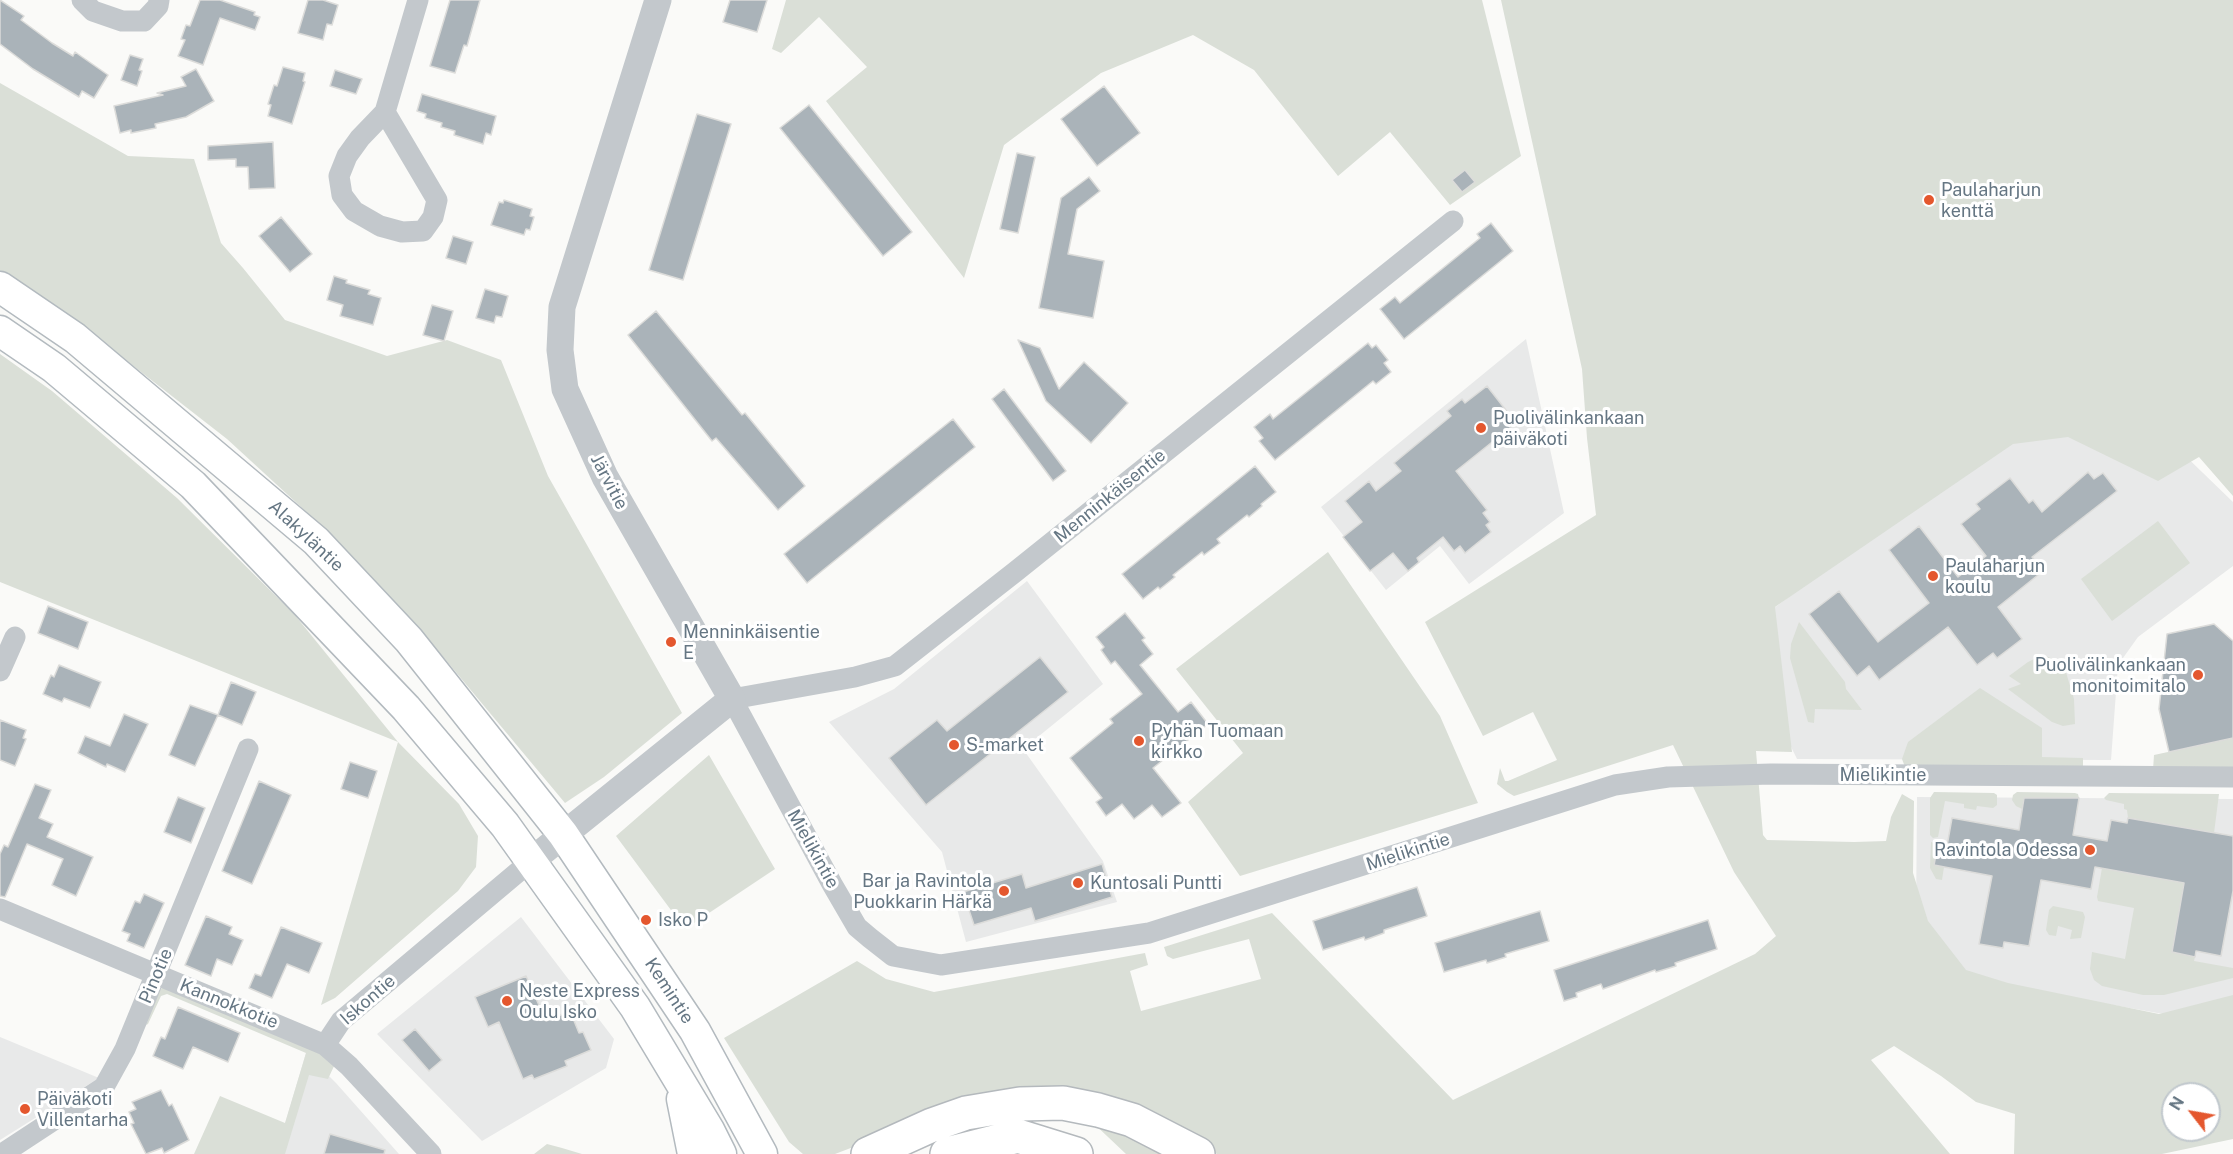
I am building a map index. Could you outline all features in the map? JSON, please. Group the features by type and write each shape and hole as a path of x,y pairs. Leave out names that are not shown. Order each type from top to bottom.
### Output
{"highway":[{"path":"868,1154 932,1125 966,1113 1020,1104 1063,1103 1132,1120 1198,1154"},
{"path":"946,1154 1018,1136 1076,1154"}],"main road":[{"name":"Alakyläntie","path":"0,287 75,338 316,541 409,640 563,834"},
{"path":"0,331 54,368 193,485 406,708 505,825 531,861"},
{"name":"Kemintie","path":"563,834 695,1031 762,1154"},
{"name":"Kemintie","path":"531,861 635,1007 721,1154"},
{"path":"678,1078 693,1154"}],"street":[{"path":"82,0 93,11 122,21 144,21 158,6 159,0"},
{"path":"385,112 437,200 433,217 423,231 402,232 380,226 354,211 342,195 339,176 347,156 360,138 385,112 418,0"},
{"name":"Järvitie","path":"658,0 562,307 560,350 565,389 605,477 732,699"},
{"name":"Menninkäisentie","path":"732,699 855,677 895,666 1453,221"},
{"path":"0,671 15,637"},
{"path":"531,861 732,699"},
{"name":"Mielikintie","path":"732,699 857,927 893,956 941,965 1149,933 1585,795 1615,786 1668,777 1771,774 2233,777"},
{"name":"Pinotie","path":"2,1154 105,1087 119,1062 248,749"},
{"name":"Iskontie","path":"325,1045 341,1021 531,861"},
{"name":"Kannokkotie","path":"0,909 325,1045"},
{"path":"325,1045 349,1066 431,1154"}],"shaded area":[{"path":"786,0 1482,0 1521,156 1450,205 1390,132 1338,176 1254,70 1193,35 1101,73 1004,145 964,278 826,101 867,67 819,17 781,53 772,49"},
{"path":"1501,0 2233,0 2233,496 2199,457 2158,481 2068,437 2013,444 1775,607 1792,752 1756,751 1763,835 1767,840 1886,841 1891,817 1902,794 1914,801 1913,873 1928,921 1966,970 2008,983 2159,1014 2233,995 2233,1139 2221,1142 2221,1082 2161,1082 2161,1142 2219,1142 2162,1154 2014,1154 2015,1114 1976,1102 1894,1046 1871,1060 1950,1154 1217,1154 1134,1109 966,1104 835,1154 803,1154 789,1142 724,1038 857,961 886,979 934,992 1145,953 1148,965 1130,971 1141,1011 1261,979 1249,939 1173,959 1167,956 1164,947 1272,913 1453,1100 1755,954 1776,936 1734,872 1673,745 1514,796 1497,784 1500,768 1505,781 1508,781 1557,760 1533,712 1483,736 1425,622 1596,515 1582,369"},
{"path":"0,83 128,156 194,159 221,243 285,320 387,356 447,340 501,360 548,476 682,713 604,777 565,803 424,634 325,529 227,439 82,326 0,272"},
{"name":"Puolivälinkankaan päiväkoti","path":"1526,339 1564,513 1469,584 1440,546 1386,590 1321,507"},
{"path":"0,354 52,391 177,498 294,614 398,742 0,582"},
{"name":"Paulaharjun koulu","path":"2054,397 2140,412 2233,502 2233,566 2138,637 2118,665 2111,760 1797,759 1737,636"},
{"path":"2158,521 2190,563 2112,621 2081,579"},
{"path":"1328,552 1440,716 1478,803 1240,876 1188,802 1243,753 1176,669"},
{"path":"1027,581 1103,684 1023,749 1103,861 1117,902 966,942 942,852 829,722 894,689"},
{"path":"1799,622 1845,682 1846,689 1862,710 1815,709 1814,723 1808,722 1790,658 1791,644"},
{"path":"2046,656 2057,661 2065,669 2074,699 2075,724 2063,726 2052,722 2008,689 2021,684 2009,676 2028,662"},
{"path":"1980,688 2042,728 2042,757 2083,758 2083,768 1905,767 1902,759 1908,742"},
{"path":"2233,738 2233,769 2153,770 2154,755"},
{"path":"398,742 459,804 478,836 476,867 458,891 335,998 321,1005"},
{"path":"709,755 775,869 685,929 616,836"},
{"path":"1934,792 1994,793 1997,795 1997,805 1993,808 1977,806 1976,810 1964,808 1964,804 1945,801 1938,837 1933,838 1930,835 1930,798"},
{"path":"2017,792 2075,793 2079,798 2024,798 2022,809 2012,800 2013,795"},
{"path":"2109,793 2219,794 2214,833 2189,828 2188,834 2170,825 2154,822 2136,824 2137,819 2128,818 2124,804 2104,798"},
{"path":"1917,797 2233,799 2233,996 2163,1014 1963,978 1916,922"},
{"path":"1931,842 1938,844 1934,865 1944,867 1942,880 1936,879 1930,868"},
{"path":"2102,868 2184,883 2172,952 2195,957 2194,961 2233,968 2233,978 2164,995 2143,995 2102,986 2094,980 2090,969 2092,952 2125,959 2134,908 2098,901"},
{"path":"2053,906 2083,912 2085,917 2081,938 2070,939 2072,930 2058,926 2056,936 2049,935 2046,930 2049,910"},
{"path":"521,917 614,1039 606,1068 482,1141 377,1034"},
{"path":"164,987 308,1046 335,1064 328,1079 309,1075 285,1154 194,1154 220,1096 285,1123 306,1053 167,994 161,996 146,1025 159,990"},
{"name":"Päiväkoti Villentarha","path":"0,1037 99,1078 0,1140"},
{"path":"306,1053 336,1083 399,1154 276,1154"},
{"path":"1089,1119 1178,1154 1126,1154"},
{"path":"547,1144 562,1148 582,1154 534,1154"}],"building":[{"path":"0,0 24,16 21,20 52,43 73,56 75,52 108,75 94,98 82,91 79,97 33,69 0,44"},
{"path":"200,0 220,0 255,12 254,15 260,17 255,30 220,18 203,65 178,56 185,40 181,39 186,25 190,26"},
{"path":"308,0 323,0 338,5 332,25 327,24 323,40 298,33"},
{"path":"450,0 480,0 467,46 464,45 455,73 430,66"},
{"path":"730,0 767,0 757,32 723,22"},
{"path":"130,55 143,59 137,86 121,80"},
{"path":"283,67 305,73 303,81 305,82 292,124 268,116 271,105 268,104"},
{"path":"196,69 214,101 186,117 155,124 156,128 120,133 114,106 163,95 157,93 186,86 181,77"},
{"path":"335,70 362,79 356,94 330,86"},
{"path":"1104,86 1140,133 1097,166 1061,119"},
{"path":"422,94 496,116 491,135 486,133 483,144 454,135 455,131 441,127 442,123 425,118 426,114 417,111"},
{"path":"809,105 912,232 883,256 780,128"},
{"path":"697,114 731,124 683,280 649,270"},
{"path":"273,142 275,188 249,189 248,167 236,167 236,159 208,160 208,146"},
{"path":"1017,153 1035,157 1018,233 1000,229"},
{"path":"1465,170 1475,182 1462,192 1452,180"},
{"path":"1089,177 1100,191 1077,209 1068,254 1104,261 1093,318 1039,308 1061,198"},
{"path":"504,200 532,209 530,216 534,217 530,230 526,229 524,235 491,225 499,202 503,203"},
{"path":"281,217 312,254 290,272 259,236"},
{"path":"1491,223 1513,251 1404,339 1380,309 1395,297 1400,303 1480,238 1477,234"},
{"path":"453,236 473,242 466,264 446,258"},
{"path":"334,276 347,280 346,283 370,290 368,294 381,298 373,325 340,316 343,305 327,300"},
{"path":"485,289 508,296 502,317 496,316 494,323 476,318"},
{"path":"432,305 453,311 444,341 423,335"},
{"path":"656,311 742,415 745,413 805,486 778,510 716,438 712,441 628,335"},
{"path":"1018,340 1040,348 1059,389 1084,362 1128,403 1091,443 1046,401"},
{"path":"1368,343 1372,348 1376,345 1388,360 1384,363 1391,372 1376,384 1373,381 1275,460 1259,441 1263,438 1254,427 1270,414 1273,419"},
{"path":"1487,386 1516,423 1456,471 1487,510 1483,513 1490,522 1486,525 1491,532 1465,553 1460,546 1454,551 1443,537 1417,558 1419,562 1408,571 1393,553 1370,571 1343,537 1362,522 1345,501 1369,481 1376,491 1401,471 1394,463 1451,416 1447,411 1462,399 1465,403"},
{"path":"1004,389 1066,471 1053,481 992,399"},
{"path":"953,419 975,447 807,583 784,554"},
{"path":"1255,466 1276,492 1249,517 1247,515 1217,539 1220,543 1204,555 1202,552 1173,575 1175,577 1160,589 1158,587 1143,599 1122,574"},
{"name":"Paulaharjun koulu","path":"2088,472 2094,479 2103,473 2117,491 2032,557 2043,571 1998,607 2022,639 1997,658 1993,653 1977,665 1948,627 1879,680 1869,666 1857,676 1809,614 1839,591 1878,642 1929,603 1889,550 1919,526 1958,577 1986,556 1961,524 1980,509 1976,504 2010,478 2029,503 2033,500 2042,512"},
{"path":"48,606 88,622 78,649 38,633"},
{"name":"Pyhän Tuomaan kirkko","path":"1125,613 1145,638 1142,640 1153,654 1140,665 1178,712 1191,702 1208,724 1153,768 1181,803 1162,817 1152,805 1134,819 1122,804 1106,816 1096,802 1102,798 1070,758 1113,723 1110,719 1142,694 1115,661 1111,664 1101,650 1104,647 1096,637"},
{"name":"Puolivälinkankaan monitoimitalo","path":"2214,624 2233,641 2233,738 2169,752 2159,709 2167,634"},
{"name":"S-market","path":"1040,657 1068,692 926,805 889,758 937,720 947,731"},
{"path":"59,665 101,682 90,708 64,698 62,702 43,694 51,675 54,677"},
{"path":"231,682 256,692 242,725 218,715"},
{"path":"190,705 218,715 195,766 169,755"},
{"path":"124,714 148,724 125,772 107,764 106,767 78,753 85,736 110,746"},
{"path":"0,720 26,730 23,738 26,739 15,766 0,760"},
{"path":"350,762 377,771 368,798 341,789"},
{"path":"259,781 291,795 252,884 222,871"},
{"path":"35,784 51,790 39,818 53,824 47,837 93,857 76,896 52,885 63,859 27,844 5,897 0,896 0,854 4,845 8,847"},
{"path":"178,797 205,808 191,843 164,832"},
{"path":"2024,798 2079,798 2073,835 2107,841 2111,820 2127,823 2128,818 2233,836 2233,891 2221,956 2196,951 2195,957 2172,952 2184,883 2095,867 2091,889 2041,880 2029,946 2004,942 2003,948 1979,944 1992,876 1934,865 1938,844 1947,846 1952,818 2019,830"},
{"path":"1102,864 1112,897 1035,921 1031,908 974,925 963,892 1022,874 1026,888"},
{"path":"1417,887 1427,916 1384,930 1384,933 1365,940 1364,937 1323,950 1313,921"},
{"path":"144,894 164,903 144,948 127,941 130,934 122,931 135,901 140,903"},
{"path":"1540,911 1549,941 1505,954 1506,957 1487,963 1486,960 1444,972 1435,943"},
{"path":"206,916 232,927 229,934 243,940 232,965 217,959 211,976 185,965"},
{"path":"1708,920 1717,949 1675,963 1676,966 1656,972 1655,970 1603,989 1601,984 1576,993 1577,997 1564,1001 1554,970"},
{"path":"281,927 322,943 309,973 287,964 272,998 249,988 255,974 261,976"},
{"path":"526,976 546,1021 570,1011 579,1033 583,1032 591,1050 565,1061 567,1066 534,1079 532,1075 523,1079 499,1022 488,1027 475,997"},
{"path":"178,1007 240,1033 228,1062 193,1047 183,1069 153,1056 161,1037 165,1039"},
{"path":"415,1029 442,1060 429,1071 402,1040"},
{"path":"161,1090 169,1106 172,1104 189,1140 164,1153 162,1148 146,1154 131,1124 134,1123 129,1112 136,1109 132,1102"},
{"path":"330,1134 385,1150 384,1154 324,1154"}],"place":[{"name":"Paulaharjun kenttä","path":"1929,200"},
{"name":"Puolivälinkankaan päiväkoti","path":"1481,428"},
{"name":"Paulaharjun koulu","path":"1933,576"},
{"name":"Menninkäisentie E","path":"671,642"},
{"name":"Puolivälinkankaan monitoimitalo","path":"2198,675"},
{"name":"Pyhän Tuomaan kirkko","path":"1139,741"},
{"name":"S-market","path":"954,745"},
{"name":"Ravintola Odessa","path":"2090,850"},
{"name":"Kuntosali Puntti","path":"1078,883"},
{"name":"Bar ja Ravintola Puokkarin Härkä","path":"1004,891"},
{"name":"Isko P","path":"646,920"},
{"name":"Neste Express Oulu Isko","path":"507,1001"},
{"name":"Päiväkoti Villentarha","path":"25,1109"}]}
